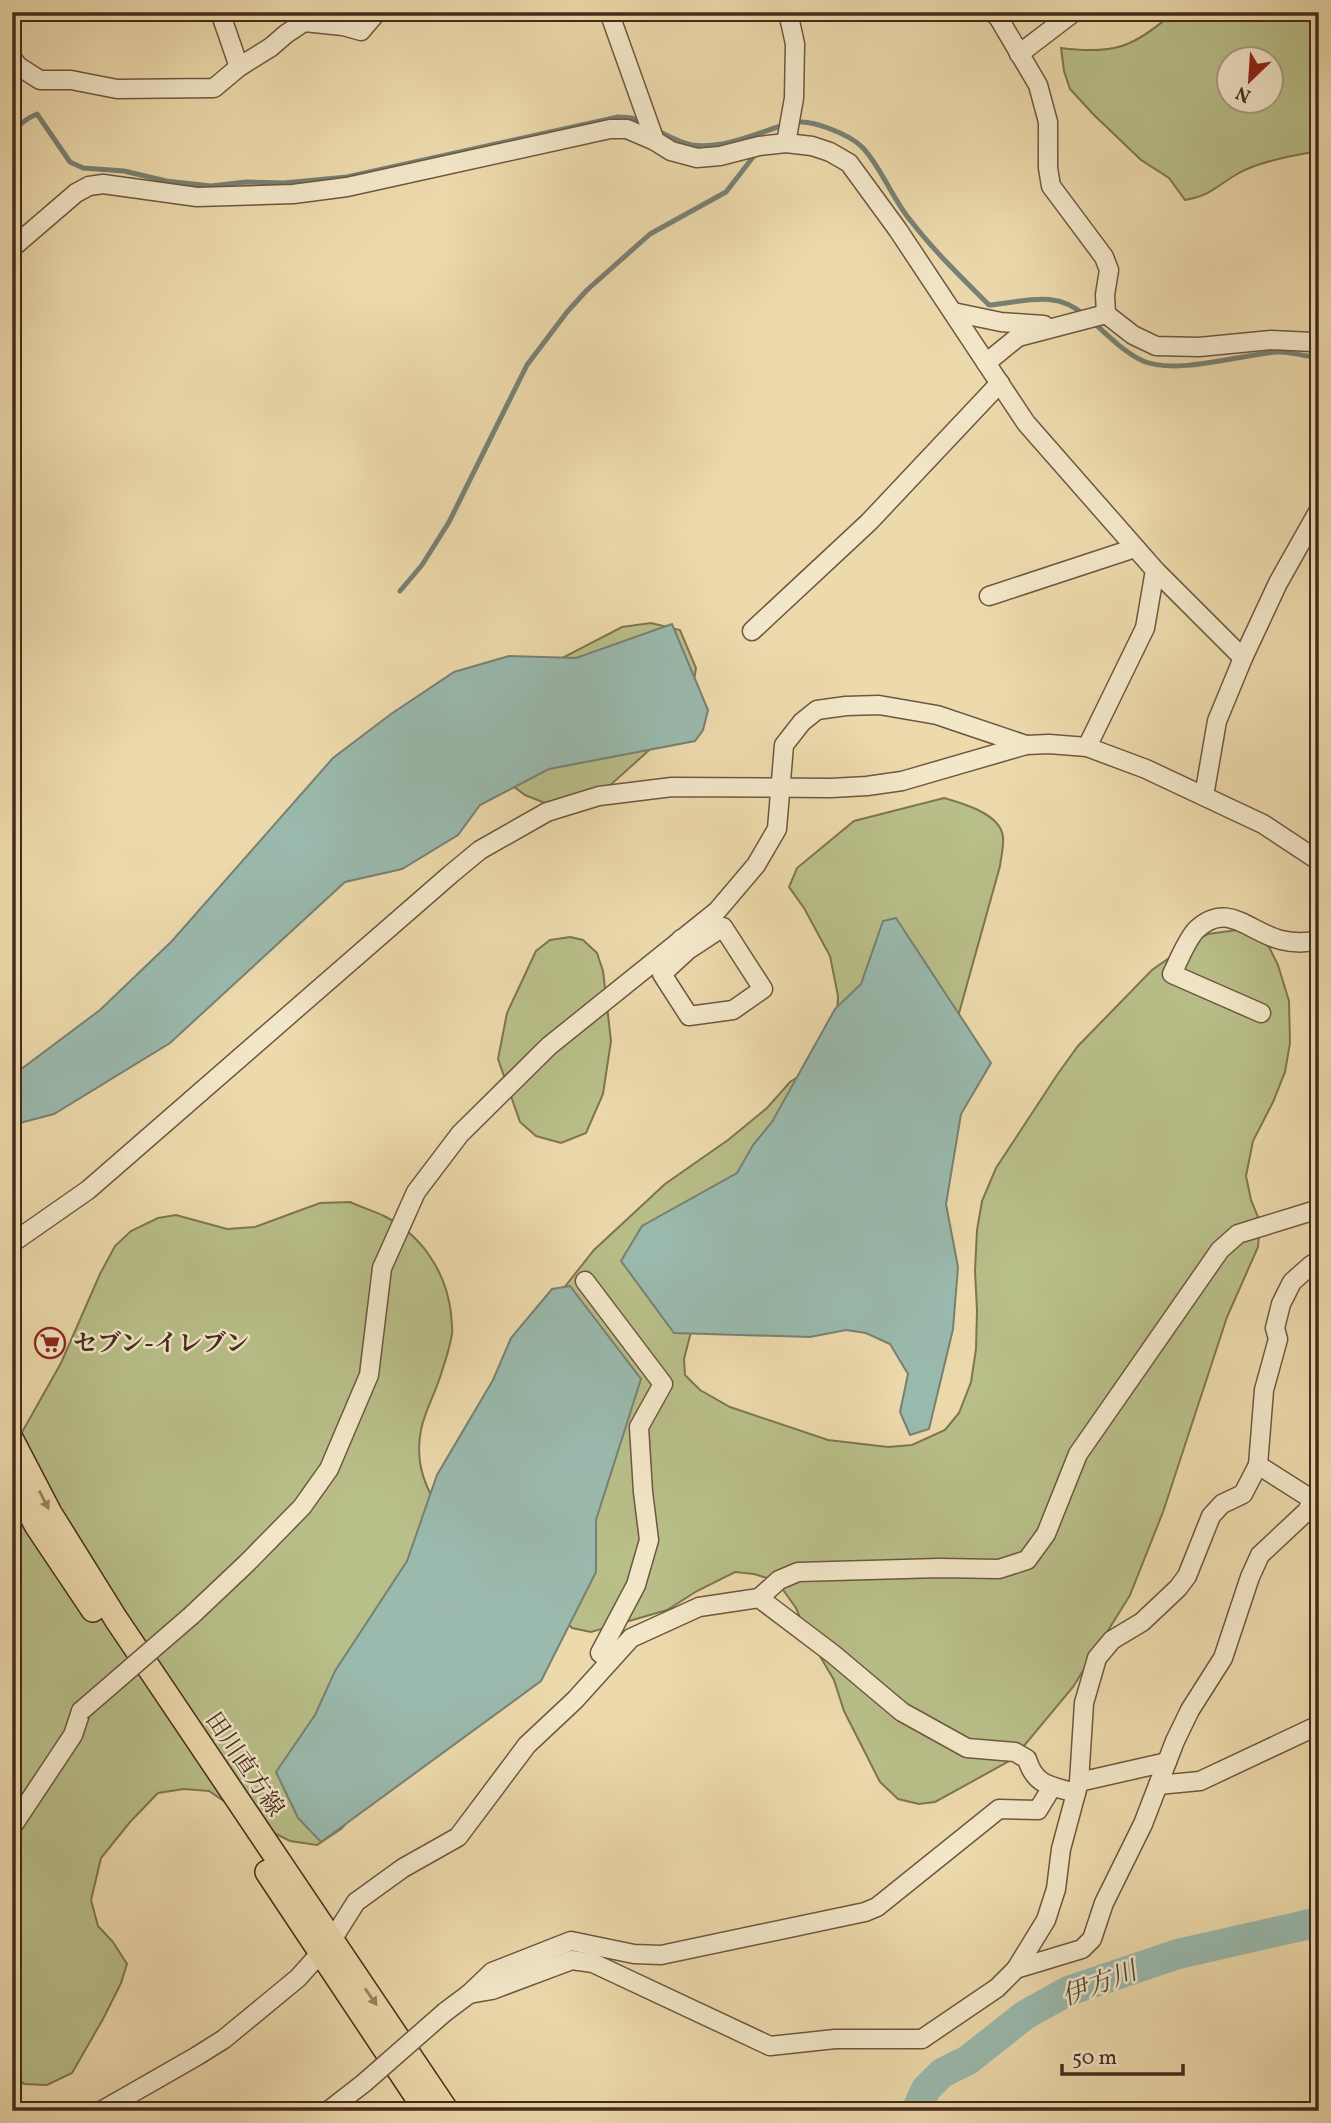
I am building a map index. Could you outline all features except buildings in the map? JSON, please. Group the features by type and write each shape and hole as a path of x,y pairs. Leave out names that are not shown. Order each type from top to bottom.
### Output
{"main road":[{"name":"田川直方線","path":"12,1440 50,1513 326,1946 426,2111"},
{"name":"田川直方線","path":"12,1478 36,1525 326,1946 447,2111"}],"street":[{"path":"220,12 239,67"},
{"path":"12,58 18,66 40,80 71,80 117,89 214,88 239,67 304,22 343,26 361,31 377,12"},
{"path":"609,12 655,141"},
{"path":"786,139 794,98 795,44 788,12"},
{"path":"992,12 998,17 1038,85 1048,122 1048,169 1051,186 1104,257 1109,270 1103,314"},
{"path":"1019,54 1074,12"},
{"path":"12,248 76,193 89,186 103,184 197,197 293,194 347,187 610,129 627,129 671,151 697,158 720,156 786,139 813,146 849,163 898,230 1026,423 1155,570 1243,658"},
{"path":"953,312 1001,322 1058,327"},
{"path":"986,362 1018,337 1103,314"},
{"path":"1103,314 1133,335 1156,346 1199,347 1271,340 1319,340"},
{"path":"752,631 869,522 1000,383"},
{"path":"1204,796 1217,721 1278,583 1319,510"},
{"path":"989,596 1135,548"},
{"path":"1087,747 1144,628 1155,570"},
{"path":"12,1827 73,1735 81,1711 192,1615 302,1507 329,1469 369,1375 382,1268 416,1192 460,1134 549,1046 685,944 723,927 763,989 733,1010 689,1016 662,974 685,944 756,865 777,829 784,746 802,722 817,710 879,705 937,715 1026,746"},
{"path":"12,1243 88,1190 480,850 547,812 599,796 672,787 855,787 902,781 1026,746 1049,744 1087,747 1146,769 1263,824 1319,861"},
{"path":"1261,1013 1172,974 1195,932 1213,918 1232,918 1280,940 1307,943 1319,940"},
{"path":"101,2111 224,2039 299,1978 326,1946 356,1902 403,1868 458,1837 527,1745 575,1700 631,1638 699,1607 759,1598 779,1580 798,1572 999,1569 1027,1560 1046,1534 1078,1454 1220,1250 1238,1234 1319,1209"},
{"path":"470,1994 492,1990 572,1960 593,1963 770,2046 835,2039 922,2039 997,1988 1016,1969 1046,1920 1056,1889 1061,1849 1078,1787 1084,1703 1097,1658 1112,1640 1142,1622 1178,1588 1187,1576 1211,1516 1222,1504 1243,1494 1258,1465 1264,1390 1278,1339 1275,1328 1281,1304 1292,1282 1319,1260"},
{"path":"585,1281 663,1384 639,1427 649,1540 636,1586 600,1653 610,1661"},
{"path":"1016,1969 1082,1949 1092,1939 1104,1903 1143,1824 1190,1710 1223,1658 1260,1555 1314,1506 1258,1465"},
{"path":"759,1598 902,1712 967,1748 1015,1752 1027,1759 1031,1772 1037,1779 1052,1787 1078,1787 1167,1762"},
{"path":"1158,1785 1200,1781 1319,1725"},
{"path":"328,2111 364,2083 445,2011 470,1994 492,1972 571,1941 634,1954 661,1955 865,1912 877,1908 999,1809 1038,1810 1052,1787"}],"green space":[{"path":"1174,12 1319,12 1319,151 1257,165 1209,192 1185,200 1169,178 1141,160 1093,114 1070,89 1064,71 1061,48 1109,49 1135,41"},
{"path":"651,623 680,630 696,668 694,680 657,743 606,789 566,805 545,803 525,795 493,771 516,693 564,657 622,627"},
{"path":"944,798 970,806 988,816 1001,829 1003,837 1000,866 949,1049 693,1324 684,1359 685,1375 700,1390 730,1407 828,1440 888,1447 912,1445 945,1430 959,1413 971,1382 976,1349 977,1230 982,1201 996,1168 1078,1046 1152,970 1208,934 1237,930 1269,947 1278,965 1289,1001 1290,1043 1285,1072 1253,1141 1246,1176 1251,1200 1260,1222 1258,1247 1227,1317 1163,1512 1130,1595 1073,1687 1013,1759 935,1802 919,1804 898,1799 880,1782 844,1711 834,1680 807,1634 796,1608 781,1587 770,1579 735,1572 667,1610 591,1632 572,1628 552,1607 563,1289 594,1250 665,1184 728,1140 767,1108 790,1082 815,1066 836,1033 838,996 830,956 804,908 789,887 797,868 854,821"},
{"path":"570,937 583,940 597,953 603,971 611,1041 603,1094 586,1133 561,1143 536,1136 520,1122 498,1059 507,1013 536,951 550,940"},
{"path":"350,1202 398,1224 421,1244 438,1269 451,1313 450,1343 422,1425 419,1448 426,1484 460,1542 408,1758 341,1829 317,1845 290,1841 262,1827 209,1791 184,1789 158,1793 101,1858 91,1900 98,1926 113,1942 127,1964 121,1983 72,2073 47,2085 24,2084 12,2074 12,1450 61,1363 115,1246 131,1231 158,1218 176,1215 227,1229 255,1227 320,1203"}],"shaded area":[{"path":"672,624 708,710 703,730 695,741 549,769 480,805 458,835 402,869 345,882 170,1043 54,1114 12,1123 12,1076 100,1010 172,941 333,758 391,714 454,672 509,656 576,658"},
{"path":"896,918 991,1063 961,1114 946,1204 958,1267 953,1329 929,1429 910,1435 900,1412 908,1374 890,1344 866,1333 846,1330 810,1337 674,1333 621,1261 642,1226 737,1173 753,1145 772,1122 835,1009 861,984 883,921"},
{"path":"570,1286 641,1379 596,1520 596,1572 541,1681 321,1842 298,1818 276,1772 315,1715 335,1671 407,1561 437,1475 493,1380 511,1338 552,1289"}],"waterway":[{"path":"12,136 23,123 37,114 70,162 83,168 124,171 166,181 211,186 347,177 618,117 632,118 645,124"},
{"path":"794,123 810,123 830,129 863,148 920,232 989,305 1051,300 1062,302 1084,315"},
{"path":"656,130 683,143 704,146 739,140 784,125"},
{"path":"400,591 422,565 449,522 527,365 567,312 587,290 650,234 726,192 757,152"},
{"path":"1092,321 1129,353 1157,365 1190,365 1276,352 1319,357"},
{"name":"伊方川","path":"916,2111 926,2089 942,2073 968,2060 1025,2015 1068,1991 1178,1954 1319,1922"}],"place":[{"name":"セブン-イレブン","path":"50,1343"}]}
